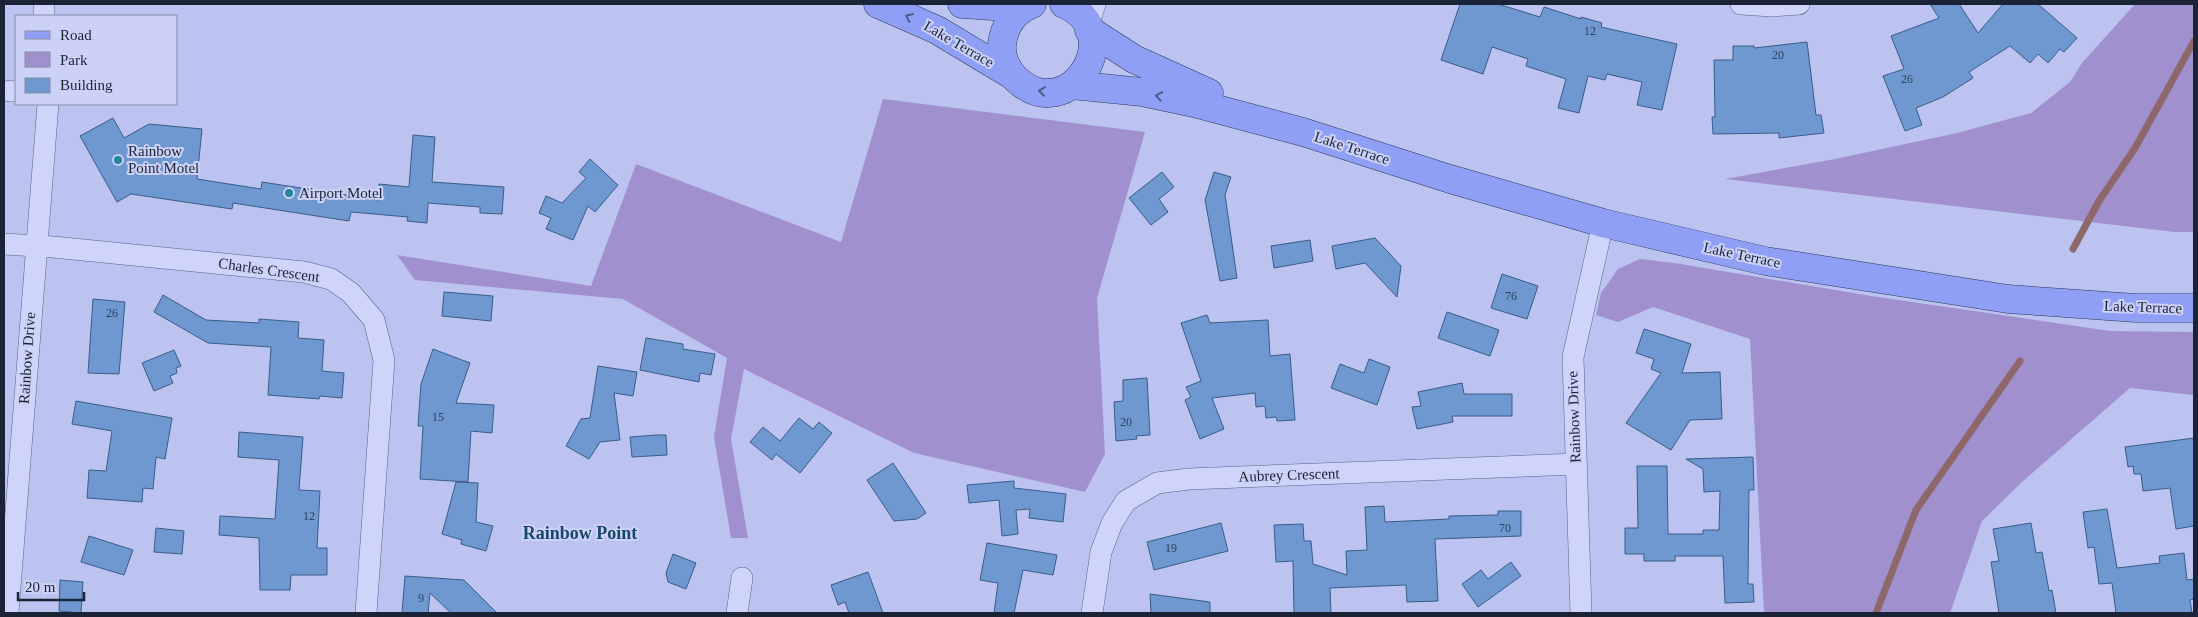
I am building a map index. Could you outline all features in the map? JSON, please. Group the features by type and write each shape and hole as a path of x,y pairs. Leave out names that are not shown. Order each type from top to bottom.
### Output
{"main road":[{"name":"Lake Terrace","path":"878,4 937,30 1012,75 1023,85 1036,91 1059,91 1072,85 1115,89 1170,98 1303,132 1450,179 1602,223 1765,261 2008,299 2136,308 2194,308"},
{"path":"962,4 1028,6"},
{"name":"Lake Terrace","path":"1064,4 1091,20 1106,42 1142,64 1303,132"},
{"path":"1012,75 1003,57 1004,35 1013,17 1028,6"},
{"path":"1072,85 1083,76 1092,56 1091,20"}],"street":[{"path":"1741,4 1772,6 1798,4"},
{"name":"Rainbow Drive","path":"8,613 35,247 48,105"},
{"name":"Rainbow Drive","path":"1582,613 1573,357 1602,223"},
{"name":"Charles Crescent","path":"4,244 53,247 304,272 331,279 351,293 374,320 384,360 366,613"},
{"name":"Aubrey Crescent","path":"1092,613 1101,552 1112,524 1126,501 1157,482 1188,479 1576,464"},
{"path":"737,613 742,578"}],"green space":[{"path":"2135,4 2194,4 2194,232 2175,232 1725,179 1835,159 1957,133 2031,113 2070,82 2082,63"},
{"path":"883,99 1145,132 1097,298 1105,454 1085,492 914,453 744,369 731,439 748,538 731,538 714,437 727,358 623,299 415,280 397,255 591,286 636,164 841,242"},
{"path":"1640,259 1675,263 1871,296 2110,331 2194,332 2194,395 2130,388 2022,482 1982,521 1950,613 1764,613 1750,339 1653,307 1618,322 1596,315 1601,293 1618,269"}],"building":[{"path":"1460,4 1498,4 1540,17 1544,7 1581,19 1581,17 1602,23 1601,27 1677,44 1662,110 1637,105 1642,82 1607,74 1605,80 1588,76 1579,113 1558,108 1566,79 1526,66 1528,59 1492,47 1483,74 1441,60"},
{"path":"1930,4 1959,4 1978,33 2003,4 2038,4 2077,38 2064,52 2060,49 2048,63 2038,54 2030,63 2010,46 1969,72 1973,78 1943,97 1916,108 1922,125 1905,131 1883,76 1904,69 1891,36 1939,18"},
{"path":"1807,42 1816,115 1821,115 1824,133 1779,138 1779,133 1713,134 1712,117 1715,117 1714,60 1733,60 1733,46 1754,46 1754,48"},
{"path":"113,118 124,138 149,124 202,129 197,179 261,189 262,182 378,200 379,184 409,187 413,135 435,137 432,182 504,187 502,214 480,213 480,207 428,203 427,223 407,221 408,217 351,212 349,221 233,203 232,209 131,194 117,202 80,136"},
{"path":"590,159 618,185 595,212 588,206 573,240 546,229 551,218 539,213 546,196 562,203 586,178 579,172"},
{"path":"1162,172 1174,187 1159,199 1168,212 1151,225 1129,198"},
{"path":"1214,172 1231,177 1225,195 1237,278 1220,281 1205,200"},
{"path":"1375,238 1401,266 1397,297 1365,263 1336,269 1332,246"},
{"path":"1310,240 1313,261 1274,268 1271,246"},
{"path":"1502,274 1538,286 1527,319 1491,308"},
{"path":"444,292 493,296 491,321 442,316"},
{"path":"163,295 206,320 259,323 259,319 299,322 298,338 324,340 322,371 344,373 342,398 320,396 319,399 268,395 271,347 208,343 154,312"},
{"path":"93,299 125,302 119,374 88,373"},
{"path":"1447,312 1499,330 1490,356 1438,338"},
{"path":"1207,315 1210,323 1268,320 1270,356 1290,354 1295,420 1277,421 1276,417 1266,418 1265,406 1256,407 1255,393 1212,398 1224,429 1200,439 1185,400 1191,397 1186,387 1201,381 1181,323"},
{"path":"1644,329 1691,344 1682,373 1720,372 1722,419 1690,420 1671,450 1626,423 1661,373 1651,369 1654,359 1636,353"},
{"path":"646,338 683,344 683,349 715,354 711,375 700,373 699,382 640,370"},
{"path":"433,349 470,363 456,403 494,405 492,433 471,431 468,482 420,479 423,426 418,426 421,384"},
{"path":"174,350 181,366 176,368 177,373 170,376 173,383 154,391 142,363"},
{"path":"1369,359 1390,367 1377,405 1331,388 1340,364 1364,373"},
{"path":"598,366 637,372 633,396 614,393 620,440 600,442 589,459 566,446 581,419 590,418"},
{"path":"1147,378 1150,435 1136,436 1137,439 1116,441 1114,402 1123,401 1123,380"},
{"path":"1462,383 1464,394 1512,394 1512,416 1452,416 1453,422 1417,429 1412,407 1421,406 1418,392"},
{"path":"76,401 172,418 165,459 156,457 153,489 143,488 142,502 87,498 89,470 106,471 112,431 72,424"},
{"path":"799,418 813,429 819,422 832,433 800,473 776,454 772,460 750,442 763,427 780,441"},
{"path":"239,432 303,437 299,490 320,491 317,548 327,548 327,575 291,575 290,590 260,590 259,538 219,535 220,516 275,519 279,460 238,457"},
{"path":"666,435 667,455 632,457 630,437"},
{"path":"2194,438 2194,526 2176,529 2170,488 2143,491 2141,474 2134,474 2133,466 2128,467 2125,447"},
{"path":"1753,457 1754,490 1749,490 1748,584 1753,584 1754,602 1725,603 1723,556 1675,556 1675,561 1644,561 1644,554 1625,554 1625,528 1638,528 1637,466 1667,466 1668,534 1703,534 1703,530 1719,530 1720,491 1704,492 1703,469 1686,459"},
{"path":"893,463 926,513 917,519 894,521 867,480"},
{"path":"1014,481 1014,488 1066,494 1063,522 1029,518 1030,509 1016,510 1018,534 1002,536 999,500 969,503 967,485"},
{"path":"456,482 478,483 476,522 493,526 486,551 461,544 462,540 442,534"},
{"path":"1384,506 1385,522 1449,519 1449,516 1498,515 1498,511 1521,511 1521,536 1435,539 1438,601 1407,602 1406,585 1330,588 1331,613 1294,613 1293,561 1276,562 1274,525 1303,524 1304,541 1311,541 1313,564 1347,575 1346,551 1367,550 1365,507"},
{"path":"2107,509 2117,568 2160,563 2159,556 2184,553 2187,580 2194,579 2194,599 2190,600 2192,613 2116,613 2112,583 2099,584 2094,547 2088,548 2083,512"},
{"path":"1221,523 1228,551 1154,570 1147,542"},
{"path":"2031,523 2036,553 2042,552 2049,591 2052,590 2056,613 1999,613 1991,562 1999,561 1993,529"},
{"path":"156,528 184,531 182,554 154,552"},
{"path":"89,536 133,550 124,575 81,562"},
{"path":"987,543 1057,555 1053,575 1023,570 1014,613 994,613 998,583 980,580"},
{"path":"673,554 696,563 686,589 668,582 666,573"},
{"path":"1511,562 1521,576 1478,607 1462,584 1481,570 1488,579"},
{"path":"868,572 883,613 849,613 845,602 838,605 831,585"},
{"path":"405,576 464,580 497,613 451,613 430,593 428,613 402,613"},
{"path":"60,580 83,582 81,613 59,611"},
{"path":"1150,594 1210,602 1210,613 1151,613"}],"waterway":[{"path":"2073,249 2099,201 2135,148 2194,41"},
{"path":"1876,613 1916,510 2020,361"}],"place":[{"name":"Rainbow Point Motel","path":"118,160"},
{"name":"Airport Motel","path":"289,193"}],"district":[{"name":"Rainbow Point","path":"580,533"}]}
